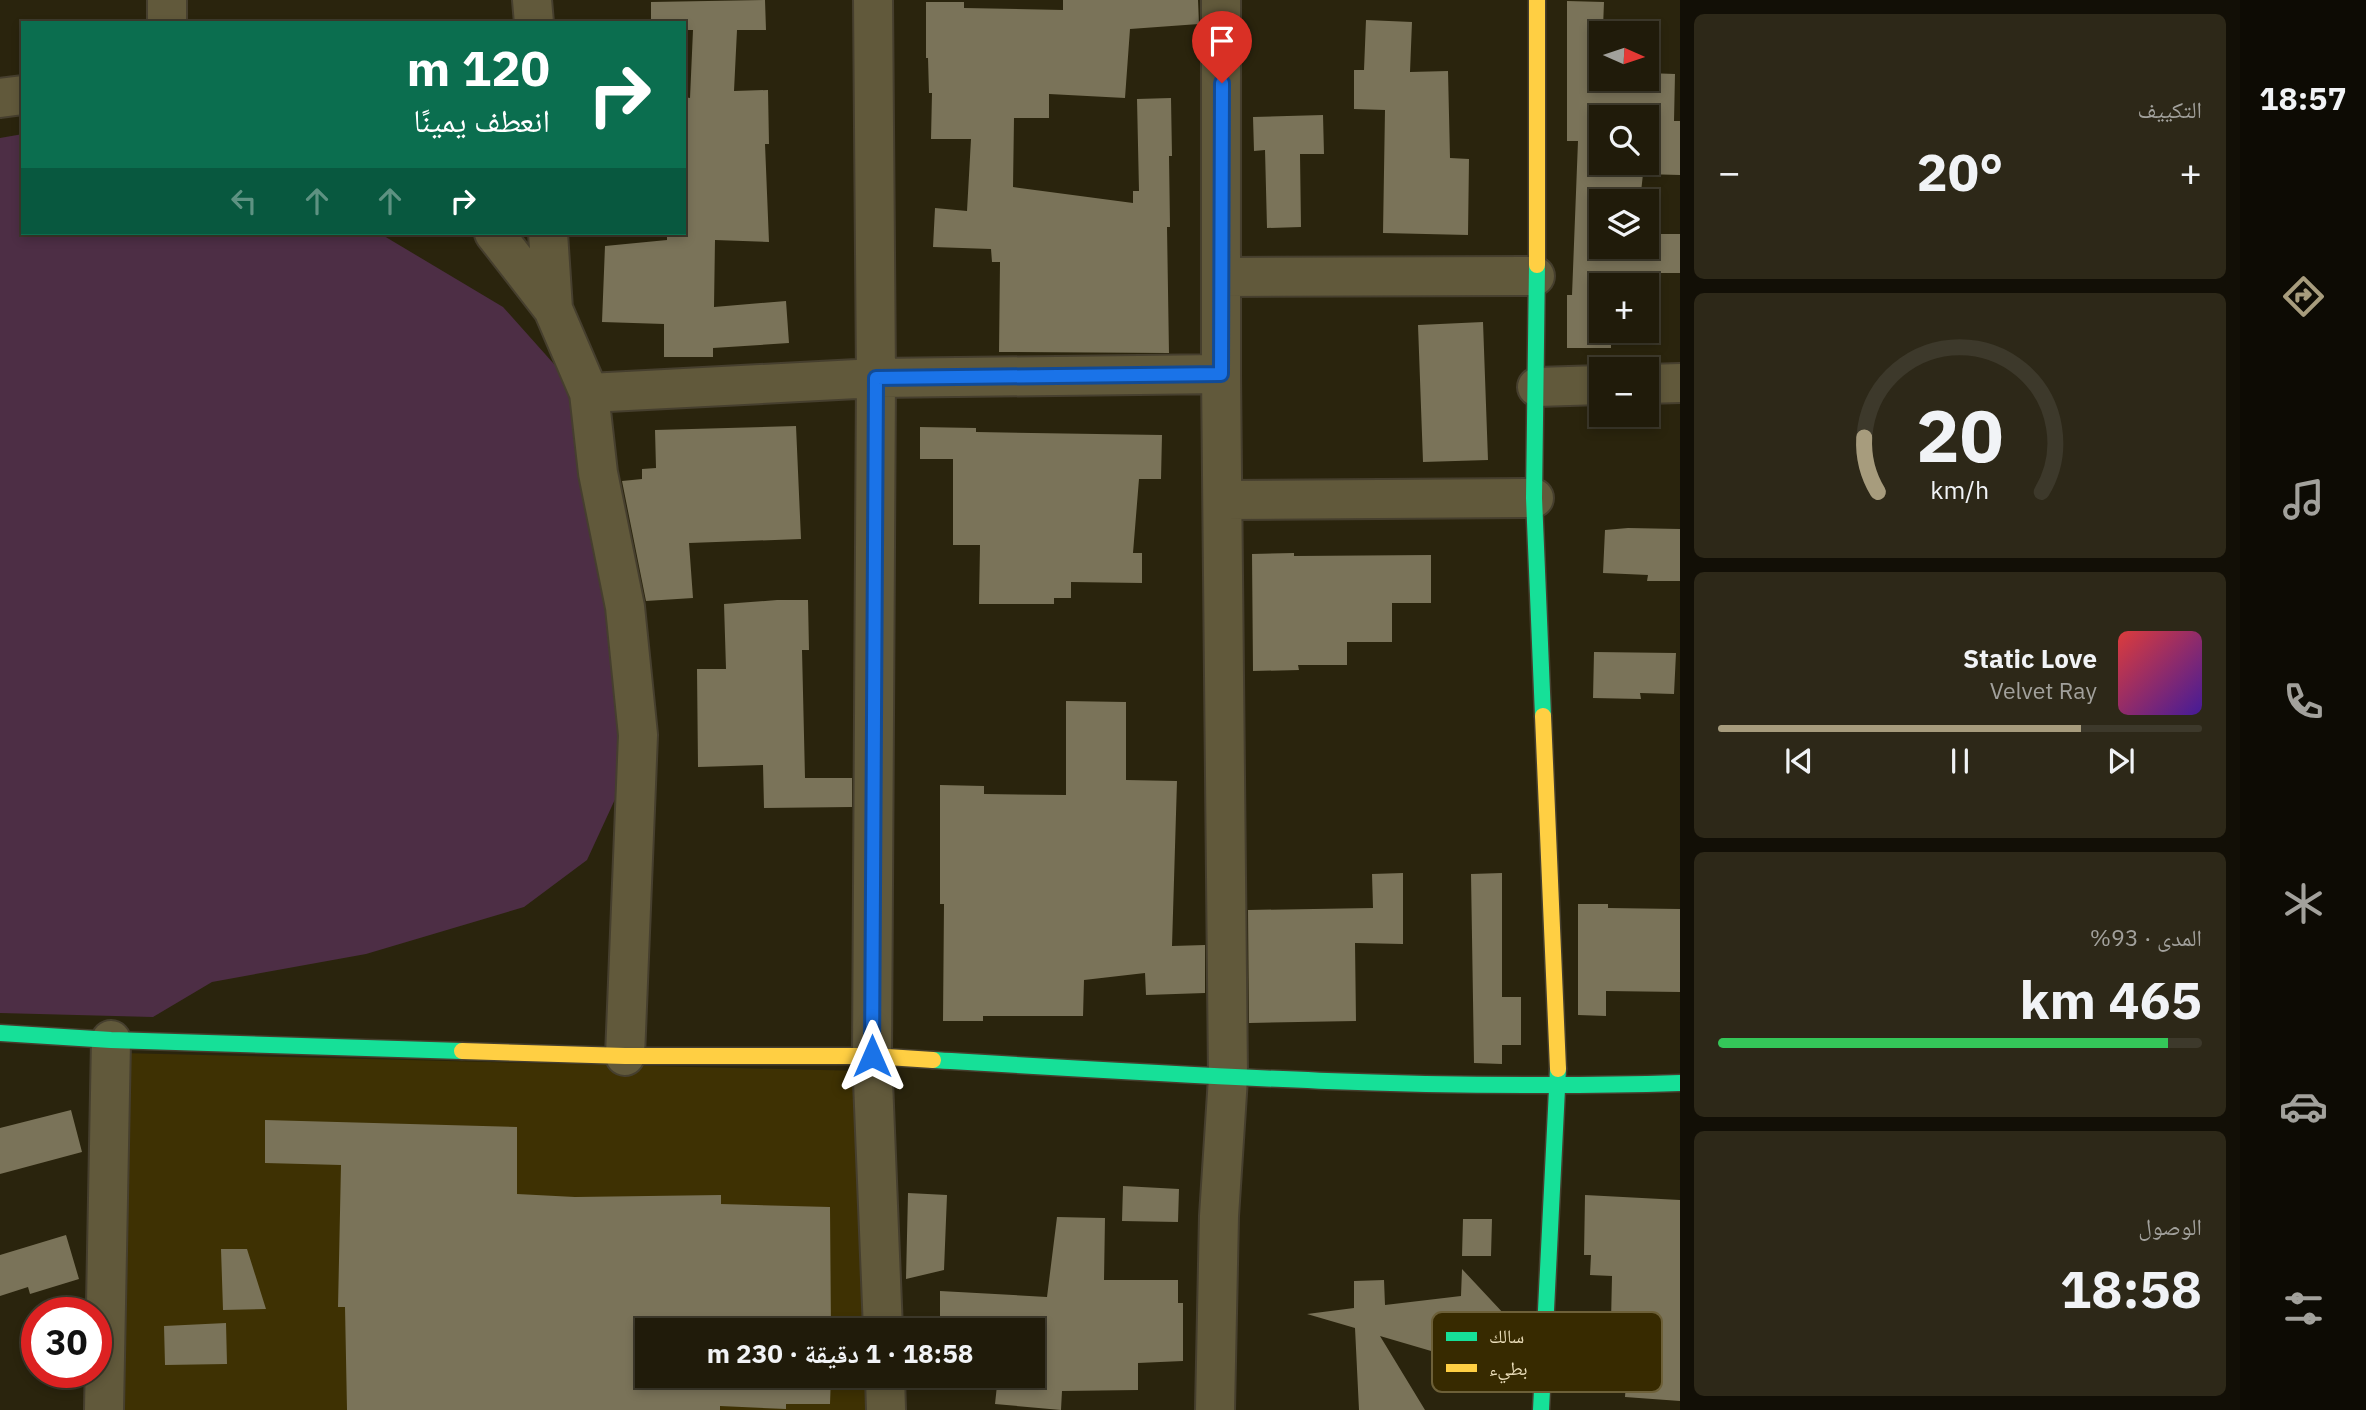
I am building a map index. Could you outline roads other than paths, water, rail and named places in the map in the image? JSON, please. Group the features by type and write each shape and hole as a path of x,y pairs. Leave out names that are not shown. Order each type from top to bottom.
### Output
{"street":[{"path":"167,0 167,21"},
{"path":"532,0 534,21"},
{"path":"873,0 876,378 872,1056 883,1318"},
{"path":"1214,1410 1219,1216 1228,1078 1221,374 1222,0"},
{"path":"1537,0 1537,387 1534,498 1559,1087 1546,1312"},
{"path":"0,98 21,95"},
{"path":"496,235 553,309 589,393 598,473 625,607 638,735 625,1055"},
{"path":"548,235 553,309"},
{"path":"1223,278 1535,276"},
{"path":"589,393 876,378 1221,374"},
{"path":"1659,384 1680,383"},
{"path":"1537,387 1589,385"},
{"path":"1224,500 1534,498"},
{"path":"0,1033 111,1040 625,1055 872,1056 1228,1078 1559,1087 1680,1083"},
{"path":"104,1410 111,1040"},
{"path":"885,1388 886,1410"},
{"path":"1541,1410 1542,1392"}]}
